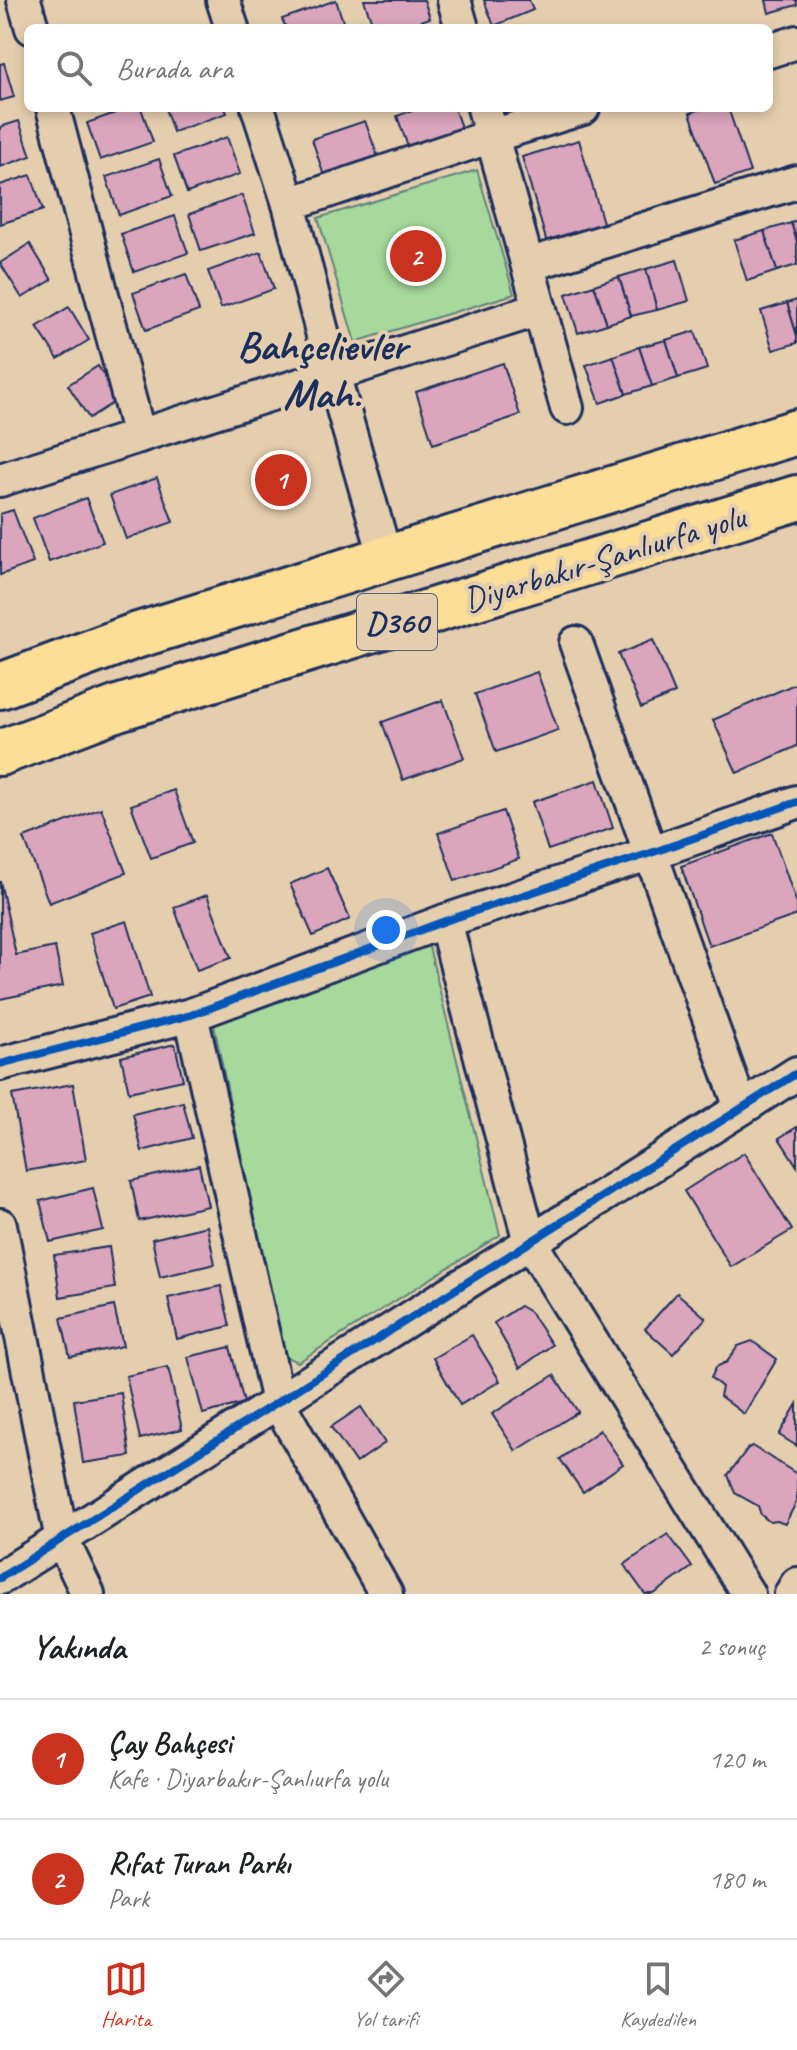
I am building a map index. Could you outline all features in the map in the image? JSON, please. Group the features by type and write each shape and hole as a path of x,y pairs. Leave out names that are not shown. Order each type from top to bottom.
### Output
{"highway":[{"name":"Diyarbakır-Şanlıurfa yolu","path":"0,686 132,637 797,432"},
{"name":"Diyarbakır-Şanlıurfa yolu","path":"0,753 133,703 797,498"}],"street":[{"path":"24,0 31,24"},
{"path":"223,0 231,24"},
{"path":"454,0 461,24"},
{"path":"773,50 797,42"},
{"path":"54,112 139,436"},
{"path":"259,112 289,204 386,559"},
{"path":"289,204 488,122 556,112"},
{"path":"488,122 567,408"},
{"path":"528,265 797,182"},
{"path":"0,480 540,309"},
{"path":"576,643 741,1108"},
{"path":"0,1064 191,1015 445,921 797,802"},
{"path":"445,921 530,1242 748,1594"},
{"path":"191,1015 278,1402 386,1594"},
{"path":"0,1578 797,1073"},
{"path":"0,1225 62,1540 88,1594"},
{"path":"791,1594 797,1584"}],"green space":[{"path":"477,170 514,294 355,342 318,218"},
{"path":"428,943 500,1235 298,1362 282,1355 214,1025"}],"building":[{"path":"336,0 344,24 284,24 282,19"},
{"path":"364,0 424,0 430,18 413,24 373,24"},
{"path":"484,0 529,0 533,10 493,24"},
{"path":"766,0 797,0 797,5 769,13"},
{"path":"4,63 14,97 0,101 0,64"},
{"path":"118,112 142,112 153,142 100,160 87,123"},
{"path":"166,112 227,113 173,132"},
{"path":"408,112 455,112 464,136 411,155 397,116"},
{"path":"729,112 750,172 715,184 690,113"},
{"path":"19,121 31,156 0,167 0,127"},
{"path":"365,121 379,160 325,179 312,139"},
{"path":"227,137 240,174 187,193 174,156"},
{"path":"579,140 604,226 547,243 522,157"},
{"path":"159,159 172,196 119,215 106,177"},
{"path":"31,175 43,210 0,224 0,185"},
{"path":"242,195 255,233 201,251 189,214"},
{"path":"175,216 188,253 134,272 121,234"},
{"path":"797,221 797,242 791,223"},
{"path":"791,223 797,242 797,265 777,271 764,231"},
{"path":"764,231 777,271 747,281 734,240"},
{"path":"30,244 52,280 22,298 0,263"},
{"path":"261,252 274,289 221,308 208,271"},
{"path":"677,260 689,301 657,310 646,269"},
{"path":"646,269 657,310 631,316 619,277"},
{"path":"186,274 199,311 146,330 133,293"},
{"path":"619,277 631,316 607,324 594,285"},
{"path":"594,285 607,324 578,333 566,294"},
{"path":"797,300 797,336 787,303"},
{"path":"787,303 797,343 773,350 761,311"},
{"path":"69,307 89,340 58,359 37,327"},
{"path":"695,331 707,369 678,378 666,340"},
{"path":"666,340 678,378 652,386 639,347"},
{"path":"639,347 652,386 626,394 613,356"},
{"path":"613,356 626,394 600,403 586,365"},
{"path":"503,363 520,415 433,444 416,392"},
{"path":"98,366 119,399 89,418 68,385"},
{"path":"157,478 173,522 126,539 110,495"},
{"path":"86,498 103,542 49,562 33,518"},
{"path":"13,510 33,563 0,575 0,514"},
{"path":"653,640 675,693 641,708 618,654"},
{"path":"537,672 558,730 496,752 475,694"},
{"path":"797,683 797,746 737,773 713,720"},
{"path":"443,700 464,758 403,780 382,722"},
{"path":"597,780 613,828 548,850 532,802"},
{"path":"174,790 193,843 151,858 131,805"},
{"path":"101,808 126,873 49,903 24,838"},
{"path":"503,811 519,859 455,881 438,833"},
{"path":"772,833 797,904 797,915 709,946 681,866"},
{"path":"327,868 350,919 313,936 290,884"},
{"path":"0,881 16,955 55,947 63,986 0,999"},
{"path":"207,895 231,958 197,970 174,907"},
{"path":"127,921 150,997 113,1009 90,933"},
{"path":"175,1044 183,1080 129,1092 121,1057"},
{"path":"73,1084 86,1160 26,1171 12,1095"},
{"path":"183,1102 192,1138 142,1151 133,1114"},
{"path":"797,1127 797,1166 779,1138"},
{"path":"744,1153 792,1230 731,1267 684,1191"},
{"path":"199,1165 208,1206 139,1221 131,1181"},
{"path":"93,1188 103,1230 50,1242 40,1201"},
{"path":"207,1226 215,1264 160,1277 152,1239"},
{"path":"109,1247 115,1288 60,1297 54,1255"},
{"path":"221,1286 230,1326 177,1339 168,1298"},
{"path":"677,1293 706,1318 673,1354 645,1329"},
{"path":"114,1306 123,1346 70,1357 61,1318"},
{"path":"520,1306 530,1312 552,1345 520,1368 494,1323"},
{"path":"472,1335 500,1381 460,1405 433,1358"},
{"path":"752,1341 777,1359 744,1414 720,1396 722,1387 711,1378 716,1367 727,1362 738,1346"},
{"path":"230,1347 244,1403 203,1414 188,1357"},
{"path":"168,1367 182,1429 140,1439 126,1376"},
{"path":"554,1375 578,1412 516,1451 492,1414"},
{"path":"121,1393 130,1456 83,1463 74,1400"},
{"path":"797,1404 797,1446 779,1435"},
{"path":"361,1407 385,1443 356,1463 331,1427"},
{"path":"600,1430 623,1464 583,1492 560,1459"},
{"path":"752,1446 797,1474 797,1501 785,1524 770,1522 761,1515 758,1506 735,1493 728,1475"},
{"path":"668,1534 692,1567 654,1594 645,1594 624,1565"}],"cycle path":[{"path":"0,1064 191,1015 445,921 797,802"},
{"path":"0,1578 797,1073"}],"place":[{"name":"Rıfat Turan Parkı","path":"416,256"},
{"name":"Çay Bahçesi","path":"281,480"}],"district":[{"name":"Bahçelievler Mah.","path":"322,370"}]}
